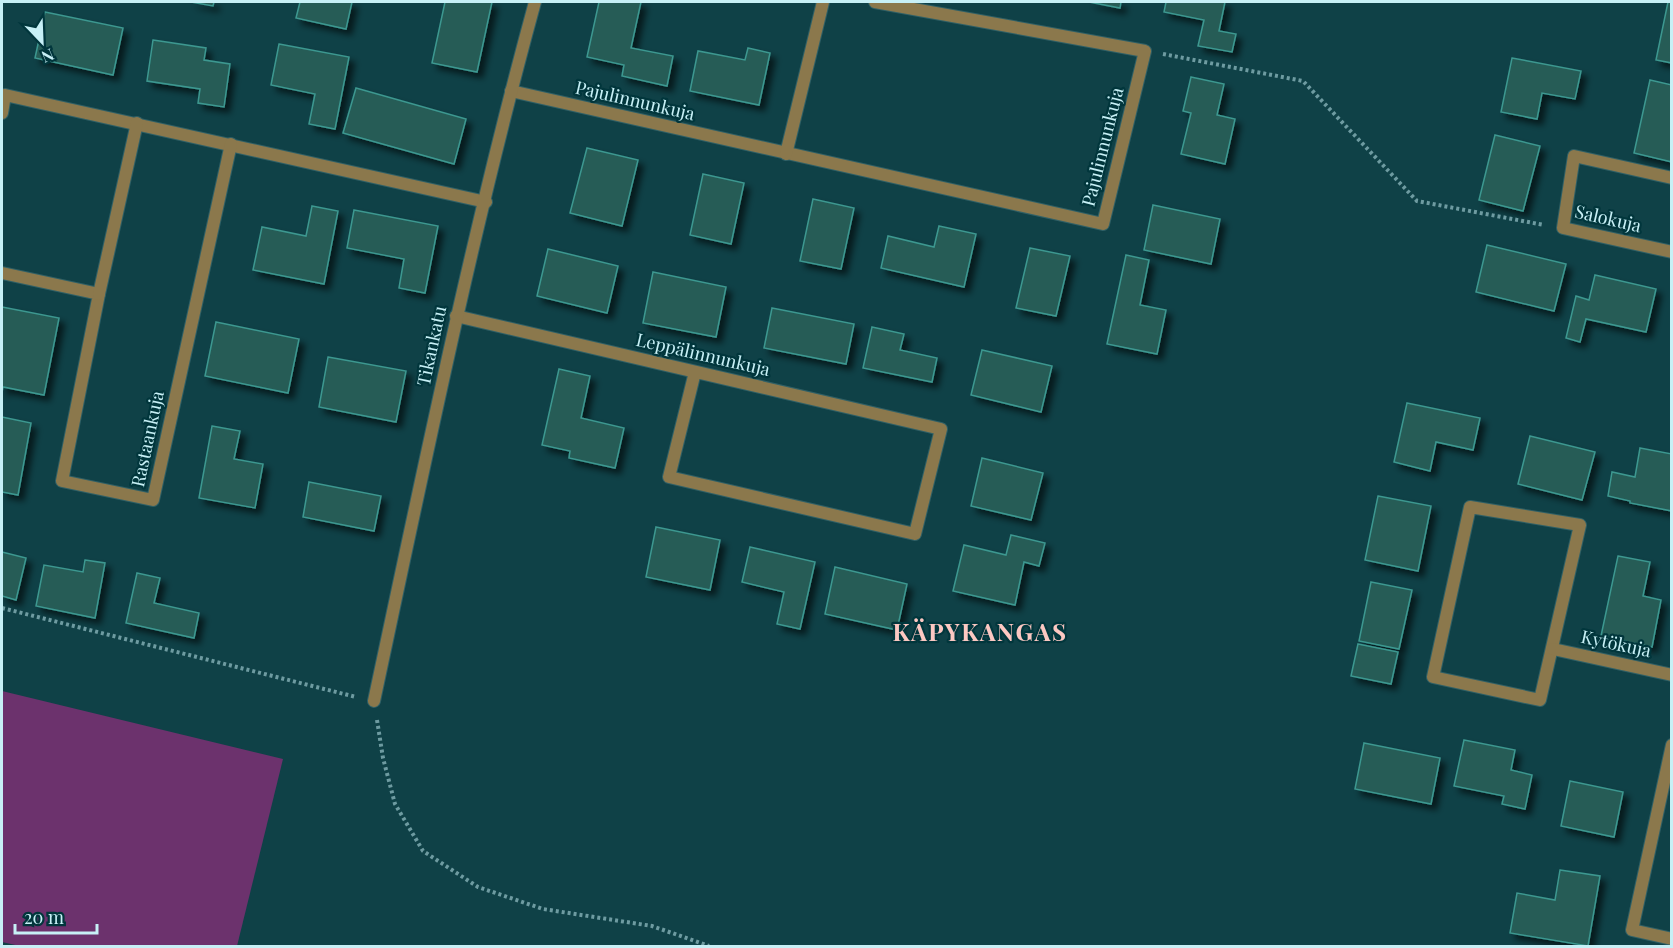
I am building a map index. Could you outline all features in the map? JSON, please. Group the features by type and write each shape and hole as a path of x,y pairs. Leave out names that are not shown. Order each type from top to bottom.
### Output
{"street":[{"name":"Tikankatu","path":"374,701 456,316 535,2"},
{"path":"786,154 823,2"},
{"path":"875,2 925,7 1145,51"},
{"name":"Pajulinnunkuja","path":"511,91 1102,224 1145,51"},
{"path":"2,113 5,94 486,202"},
{"name":"Rastaankuja","path":"137,123 99,294 62,481 153,500 231,144"},
{"name":"Salokuja","path":"1671,178 1574,156 1563,228 1671,252"},
{"path":"2,273 99,294"},
{"name":"Leppälinnunkuja","path":"456,316 941,429 915,534 669,477 695,372"},
{"path":"1470,507 1580,525 1553,649 1540,700 1433,677 1470,507"},
{"name":"Kytökuja","path":"1553,649 1671,675"},
{"path":"1671,744 1632,930 1671,939"}],"path":[{"path":"1145,51 1303,81 1417,201 1563,228"},
{"path":"2,608 374,701 383,758 394,804 423,851 478,888 543,909 652,926 709,946"}],"shaded area":[{"path":"2,691 283,759 237,946 20,946 2,942"}],"building":[{"path":"191,2 214,2 213,6"},
{"path":"300,2 352,2 346,29 296,18"},
{"path":"445,2 492,2 477,72 432,63"},
{"path":"599,2 641,2 631,48 673,56 667,86 622,76 624,65 587,57"},
{"path":"1089,2 1121,2 1120,8"},
{"path":"1166,2 1225,2 1219,31 1236,34 1232,52 1198,46 1204,20 1164,12"},
{"path":"1668,2 1672,2 1672,63 1656,60"},
{"path":"45,12 123,28 113,75 35,58"},
{"path":"153,40 206,48 204,60 230,64 224,107 198,103 200,89 147,81"},
{"path":"279,44 349,57 335,129 309,124 315,94 271,85"},
{"path":"748,48 770,53 759,105 690,91 698,51 745,60"},
{"path":"1512,58 1581,71 1575,99 1542,93 1537,119 1501,112"},
{"path":"1191,77 1224,84 1217,115 1235,119 1225,164 1181,154 1191,113 1183,111"},
{"path":"1650,80 1672,85 1672,162 1634,153"},
{"path":"356,88 466,119 454,164 343,133"},
{"path":"1495,135 1540,146 1523,211 1479,200"},
{"path":"587,148 638,160 622,226 570,213"},
{"path":"703,174 744,183 731,244 690,235"},
{"path":"813,199 854,208 841,269 800,261"},
{"path":"1153,205 1220,219 1211,264 1144,250"},
{"path":"312,206 338,211 324,284 253,270 262,227 306,236"},
{"path":"354,210 438,226 425,293 399,288 404,259 347,248"},
{"path":"939,226 976,234 964,287 881,268 888,236 934,247"},
{"path":"1487,245 1566,264 1554,311 1476,292"},
{"path":"1030,248 1070,256 1056,316 1016,308"},
{"path":"548,249 618,266 607,313 537,296"},
{"path":"1126,255 1149,260 1140,305 1166,310 1157,354 1107,344"},
{"path":"653,272 726,287 716,337 643,323"},
{"path":"1595,275 1656,289 1646,332 1586,319 1580,342 1566,338 1576,296 1589,300"},
{"path":"2,307 59,318 44,395 3,387 2,392"},
{"path":"772,308 854,324 846,364 764,348"},
{"path":"216,322 299,339 288,393 205,376"},
{"path":"872,327 904,334 900,350 937,358 932,382 863,368"},
{"path":"982,350 1052,366 1041,412 971,395"},
{"path":"328,357 406,371 396,422 319,407"},
{"path":"559,369 590,376 581,418 624,428 615,468 569,458 570,451 542,445"},
{"path":"1407,403 1480,418 1473,450 1436,442 1430,471 1394,462"},
{"path":"2,417 31,423 18,495 2,492"},
{"path":"212,426 240,431 234,459 263,464 255,508 199,498"},
{"path":"1530,436 1595,452 1582,500 1518,484"},
{"path":"1640,448 1672,454 1672,511 1608,496 1612,472 1635,477"},
{"path":"982,458 1043,473 1031,520 971,506"},
{"path":"309,482 381,496 374,531 303,517"},
{"path":"1378,496 1431,506 1418,571 1365,560"},
{"path":"656,527 720,540 710,590 646,577"},
{"path":"1011,535 1045,543 1039,566 1024,562 1015,605 953,591 964,545 1006,555"},
{"path":"750,547 815,562 800,629 777,624 784,592 742,582"},
{"path":"2,552 26,558 16,600 2,596"},
{"path":"1618,556 1650,562 1643,596 1661,600 1652,647 1601,636"},
{"path":"85,560 105,563 95,618 36,606 44,565 83,572"},
{"path":"835,567 907,584 897,630 825,614"},
{"path":"137,573 160,578 154,603 199,613 194,638 126,623"},
{"path":"1371,582 1412,590 1399,649 1359,641"},
{"path":"1358,644 1398,652 1391,684 1351,676"},
{"path":"1464,740 1515,750 1511,770 1532,775 1525,809 1502,804 1504,796 1454,786"},
{"path":"1364,743 1440,758 1431,804 1355,789"},
{"path":"1570,781 1623,792 1614,837 1561,826"},
{"path":"1560,870 1600,876 1588,946 1510,933 1517,893 1555,900"}],"district":[{"name":"KÄPYKANGAS","path":"980,633"}]}
